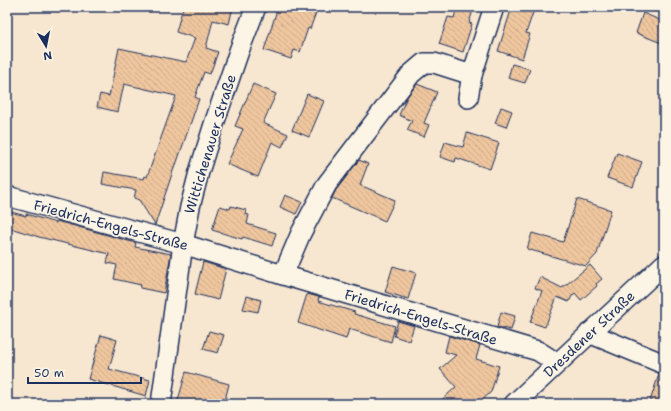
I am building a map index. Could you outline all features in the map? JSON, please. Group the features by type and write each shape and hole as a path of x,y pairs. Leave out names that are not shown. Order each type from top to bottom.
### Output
{"street":[{"name":"Wittichenauer Straße","path":"161,404 183,244 190,207 199,172 239,51 256,7"},
{"path":"468,98 472,75 494,7"},
{"path":"283,276 301,233 327,184 411,74 424,64 434,63 472,75"},
{"name":"Friedrich-Engels-Straße","path":"7,196 183,244 283,276 538,351 557,363"},
{"name":"Dresdener Straße","path":"514,404 664,264"},
{"path":"589,333 664,364"}],"building":[{"path":"183,7 233,7 229,24 213,20 206,48 218,52 210,74 204,72 195,97 199,99 155,225 139,200 134,198 136,190 102,184 104,172 144,179 145,176 147,177 176,96 124,84 118,112 97,107 100,94 109,96 119,48 186,62 195,38 176,32"},
{"path":"278,7 318,7 310,29 308,28 300,52 294,50 291,59 264,50"},
{"path":"457,7 474,7 469,23 472,24 463,52 439,44 448,17 454,18"},
{"path":"512,7 535,7 526,33 530,34 522,59 498,51"},
{"path":"643,13 662,21 660,26 664,28 664,44 636,33"},
{"path":"512,64 530,69 525,83 508,78"},
{"path":"253,84 276,94 263,123 288,134 282,147 272,142 258,177 227,164 243,129 235,126"},
{"path":"417,84 437,92 424,123 429,125 424,137 407,130 412,121 399,115 407,97"},
{"path":"307,94 324,101 309,137 292,130"},
{"path":"501,107 512,111 506,127 495,123"},
{"path":"467,133 499,143 490,169 456,158 455,162 440,157 445,142 463,147"},
{"path":"617,153 642,162 633,187 607,178"},
{"path":"359,160 368,164 360,185 395,200 385,221 332,198 336,190"},
{"path":"285,195 302,202 296,214 280,207"},
{"path":"577,199 611,210 597,254 586,266 527,249 532,233 563,242"},
{"path":"220,206 230,209 231,206 246,210 245,214 249,215 247,224 276,233 272,246 243,237 242,239 212,230"},
{"path":"7,211 26,216 26,214 56,223 56,221 136,243 135,247 171,254 164,293 140,288 141,285 114,279 117,265 107,263 109,254 39,237 7,227"},
{"path":"203,262 226,269 218,300 195,294"},
{"path":"590,265 602,279 596,284 597,286 581,300 575,293 569,302 557,297 545,327 530,322 542,291 535,288 540,277 562,288"},
{"path":"393,266 416,273 408,299 385,292"},
{"path":"307,294 319,297 318,301 355,312 354,314 395,326 391,342 349,329 346,339 298,323"},
{"path":"247,296 261,300 258,312 243,309"},
{"path":"501,312 515,316 511,330 497,327"},
{"path":"398,321 414,326 409,341 394,336"},
{"path":"209,331 224,335 218,353 203,349"},
{"path":"101,335 117,340 109,369 150,380 146,396 88,379"},
{"path":"449,336 480,345 476,359 499,366 491,392 478,404 437,404 456,387 440,369 456,355 445,352"},
{"path":"186,372 229,384 224,404 177,404"},
{"path":"659,374 664,375 664,404 649,404"}]}
